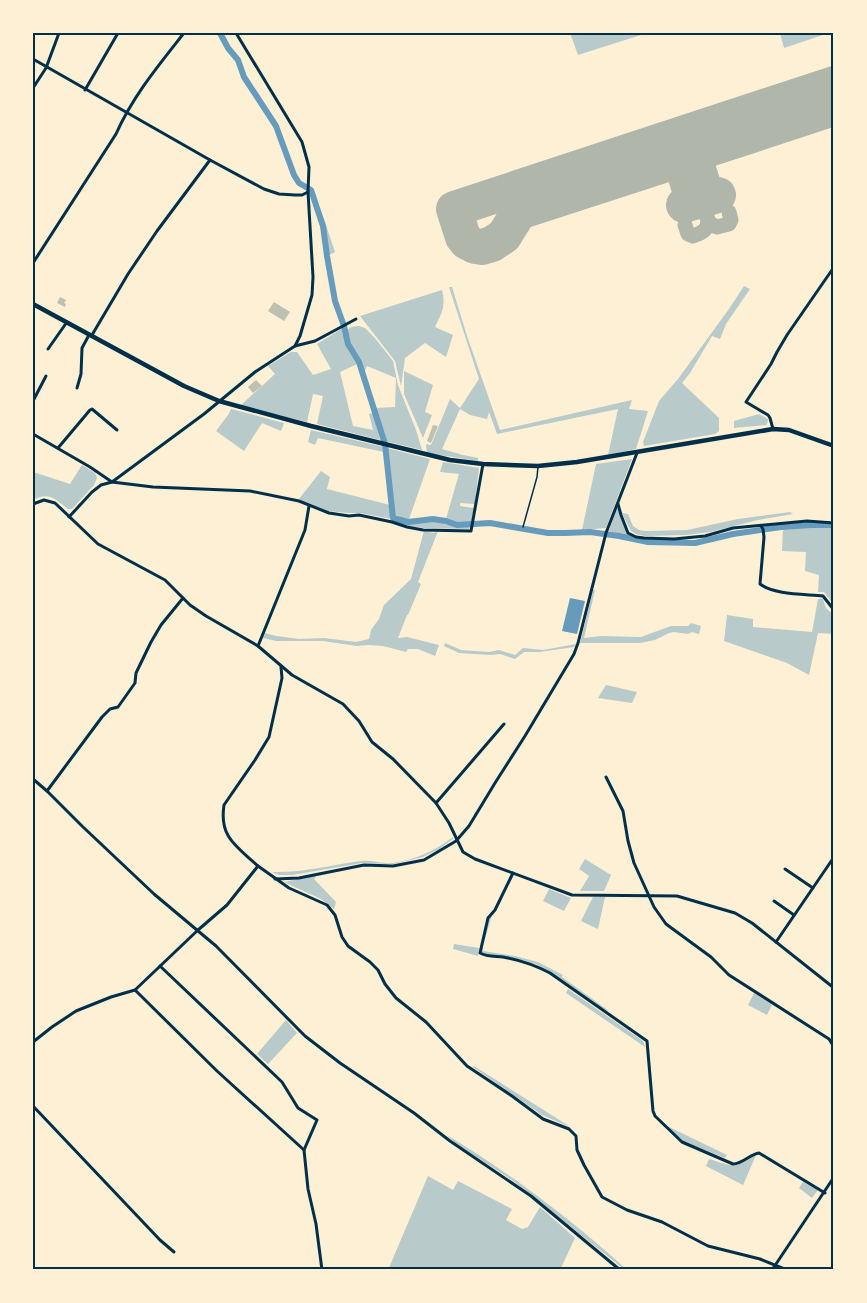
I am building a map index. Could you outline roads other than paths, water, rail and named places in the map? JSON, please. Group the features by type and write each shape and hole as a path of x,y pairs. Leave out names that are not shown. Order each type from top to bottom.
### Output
{"main road":[{"path":"33,304 184,386 219,401 450,460 538,466 577,462 772,429 789,430 834,446"}],"street":[{"path":"33,88 46,68 59,33"},
{"path":"85,90 118,33"},
{"path":"33,263 116,134 137,95 184,33"},
{"path":"236,33 302,142 309,167 312,295 295,346"},
{"path":"33,59 264,189 279,194 302,195 308,192"},
{"path":"77,388 81,374 82,348 157,231 210,160"},
{"path":"772,429 770,418 746,402 787,335 834,267"},
{"path":"112,482 204,414 255,372 295,346 315,341 356,320"},
{"path":"48,349 67,322"},
{"path":"33,401 46,376"},
{"path":"58,448 92,409 117,430"},
{"path":"33,434 112,482"},
{"path":"275,879 299,878 364,865 393,866 424,860 456,841 469,826 574,654 606,533 638,451"},
{"path":"69,517 92,492 101,485 112,482 175,488 250,491 299,501 328,513 359,515 423,530 471,531 483,464"},
{"path":"33,504 44,500 51,501 99,544 165,580 190,605 258,646 292,675 343,704 359,721 372,742 393,759 436,803 463,852 475,859 572,895 677,896 735,913 752,923 834,988"},
{"path":"618,503 628,532 636,537 644,538 674,539 705,536 733,528 807,521 834,523"},
{"path":"258,646 305,530 309,506"},
{"path":"761,526 764,537 760,584 767,589 823,596 834,610"},
{"path":"47,791 102,717 110,709 118,707 126,697 135,682 136,673 151,642 161,625 183,598"},
{"path":"281,665 282,678 269,737 224,805 223,825 230,840 275,879 327,905 335,915 342,937 348,946 360,953 378,970 396,998 426,1022 467,1066 543,1119 569,1129 576,1136 577,1150 602,1197 627,1210 662,1222 708,1246 760,1259 787,1270"},
{"path":"436,803 504,724"},
{"path":"606,777 623,811 634,863 654,907 666,924 711,957 729,975 829,1039 834,1047"},
{"path":"33,779 146,888 228,957 305,1036 450,1141 531,1196 620,1270"},
{"path":"776,942 834,857"},
{"path":"33,1042 76,1011 135,990 227,905 258,866"},
{"path":"785,870 813,888"},
{"path":"513,873 495,910 488,918 480,953 536,965 647,1041 652,1111 682,1142 733,1164 759,1154 825,1193"},
{"path":"774,901 794,915"},
{"path":"160,966 282,1082 298,1108 317,1120 304,1150 308,1190 316,1224 322,1270"},
{"path":"135,990 217,1071 304,1150"},
{"path":"33,1106 174,1252"},
{"path":"772,1270 834,1177"}],"lane":[{"path":"523,527 538,466"}],"water":[{"path":"570,598 585,601 577,634 562,631"}],"waterway":[{"path":"220,33 238,60 244,77 276,126 294,175 299,183 311,190 323,226 335,301 348,344 359,362 385,444 393,518 408,522 433,519 457,525 490,523 548,533 590,532 648,542 695,543 733,534 781,527 834,525"}]}
